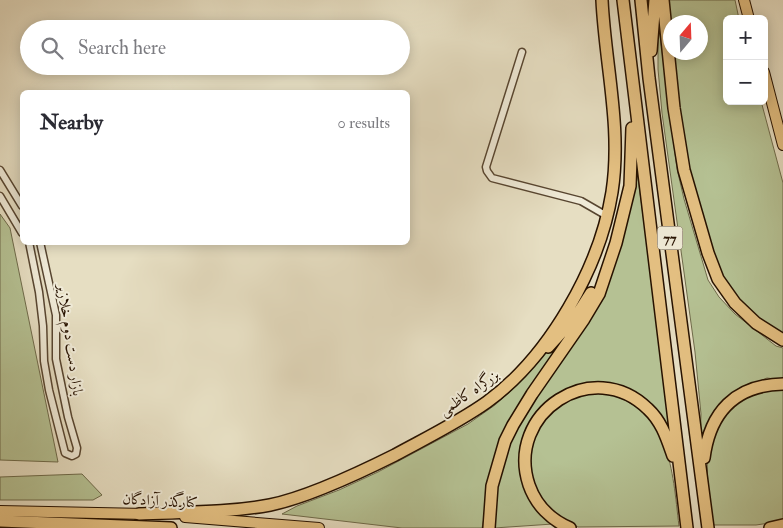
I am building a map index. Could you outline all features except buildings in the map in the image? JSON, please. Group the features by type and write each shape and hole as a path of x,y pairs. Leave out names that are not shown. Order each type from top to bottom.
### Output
{"highway":[{"name":"بزرگراه کاظمی","path":"139,514 238,510 271,505 305,494 369,468 472,412 508,385 533,359 568,310 589,271 607,216 612,191 616,138 602,0"},
{"name":"77","path":"623,0 687,528"},
{"name":"77","path":"641,0 649,78 708,528"},
{"path":"649,78 655,0"},
{"path":"663,0 674,108 684,170 708,253 718,280 735,303 756,324 783,340"},
{"path":"489,528 492,486 505,441 532,394 599,294 616,243 630,186 632,136 631,74"},
{"path":"533,359 554,342 577,315 609,264"},
{"path":"702,475 709,431 713,422 726,406 744,392 757,386 783,384"},
{"path":"570,528 553,519 537,501 527,479 525,465 528,440 539,418 559,399 571,392 582,389 604,388 627,394 642,404 663,428 680,475"},
{"path":"0,521 171,528"},
{"path":"770,528 783,525"}],"main road":[{"path":"744,0 748,15"},
{"path":"768,87 783,145"},
{"name":"کنارگذر آزادگان","path":"0,511 139,514 319,528"}],"street":[{"path":"522,52 486,167 487,171 492,178 581,201 607,216"},
{"path":"0,170 20,203"},
{"path":"0,196 20,230"},
{"name":"بازار دست دوم خلازیر","path":"29,245 39,292 43,326 44,361 49,390 65,453 72,456 76,454 77,448 68,417 56,359 56,316 41,245"}],"green space":[{"path":"668,0 735,0 738,15 723,15 723,105 762,105 783,183 783,335 777,333 743,307 722,275 716,259 685,157 673,60 708,60 708,15 669,15"},
{"path":"658,19 677,169 708,280 719,297 735,314 776,346 783,348 783,380 767,378 742,388 700,449 701,414 695,352 662,113 658,69"},
{"path":"635,157 655,301 671,440 648,404 580,385 564,391 554,397 535,416 527,428 522,443 521,473 525,485 553,524 494,528 496,487 511,438 610,276 616,261 627,218"},
{"path":"0,214 10,228 58,462 0,460"},
{"path":"581,314 520,404 486,508 482,528 402,528 282,514 378,472 468,424 495,405 514,388"},
{"path":"783,389 783,521 756,525 711,525 707,456 719,418 742,398 758,391"},
{"path":"605,393 627,401 643,413 656,428 670,463 679,526 578,527 561,520 540,498 529,468 533,437 551,410 567,400 586,394"},
{"path":"82,474 102,495 93,500 0,500 0,477"}]}
